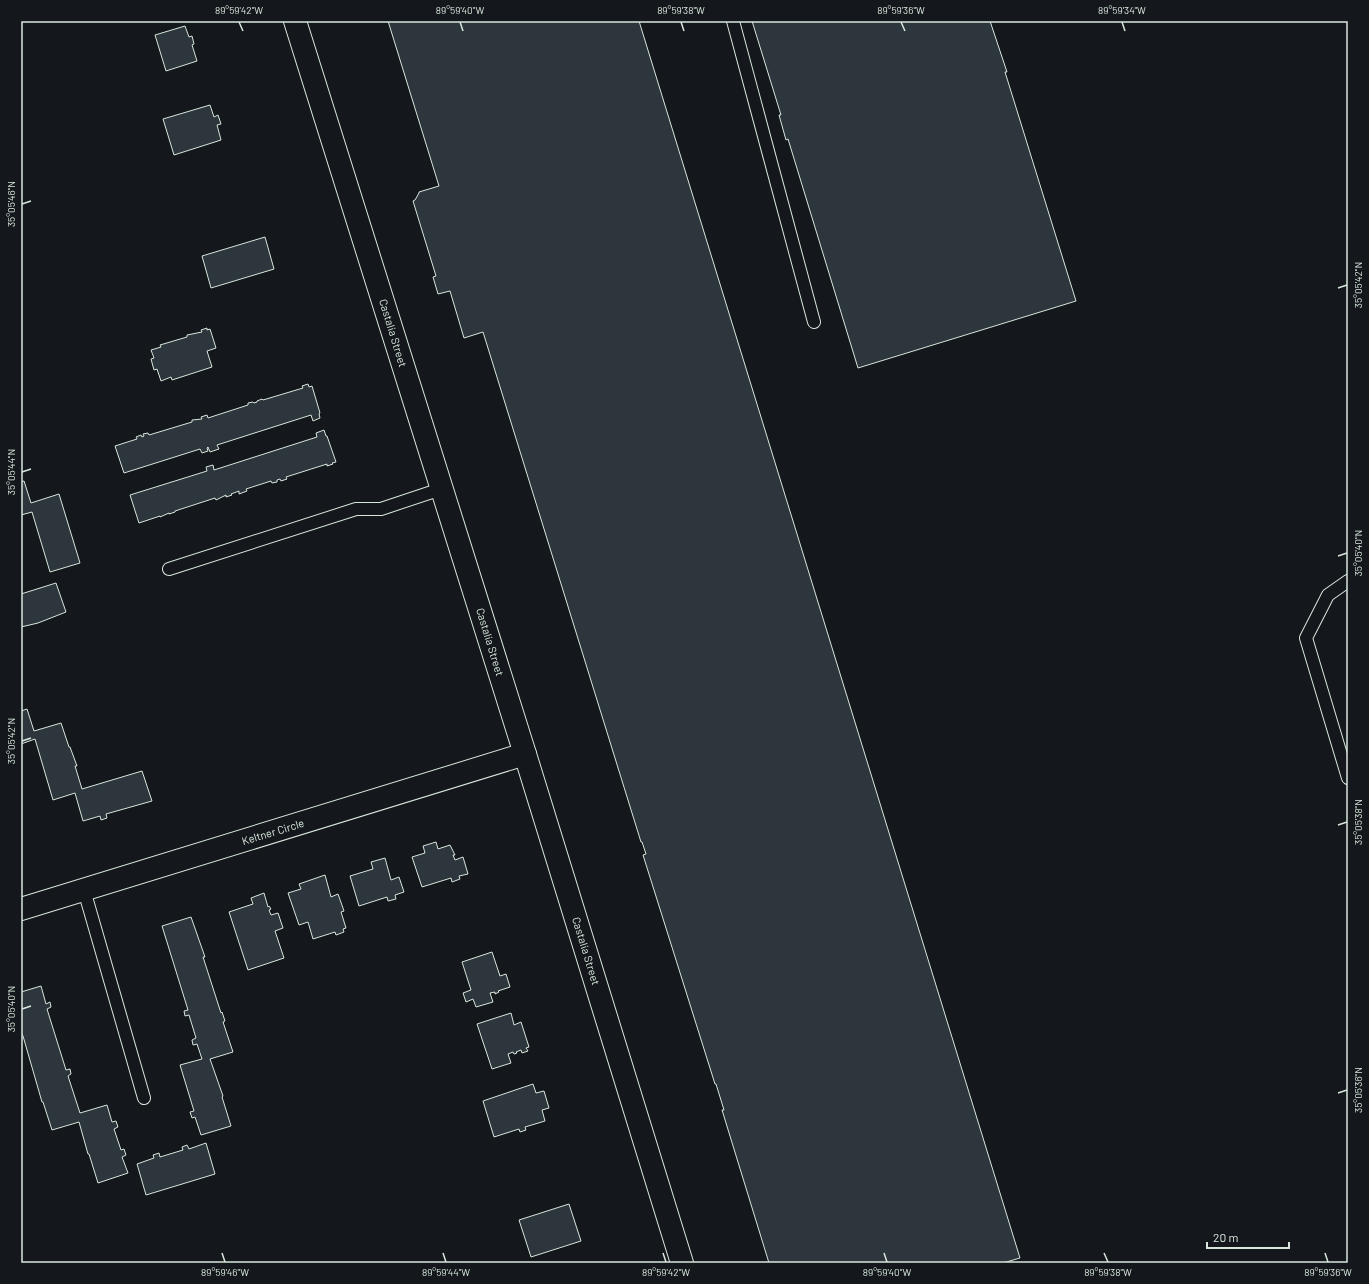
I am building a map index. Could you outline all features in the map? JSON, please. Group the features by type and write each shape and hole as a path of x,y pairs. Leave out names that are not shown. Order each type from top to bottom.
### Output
{"street":[{"name":"Castalia Street","path":"295,21 525,754 682,1263"},
{"name":"Keltner Circle","path":"21,909 525,754"}],"lane":[{"path":"733,21 814,322"},
{"path":"169,569 356,509 381,509 441,489"},
{"path":"1348,581 1328,595 1306,638 1348,778"},
{"path":"84,890 144,1098"}],"building":[{"path":"388,21 639,21 1020,1258 1003,1263 769,1263 722,1110 724,1110 716,1084 643,855 646,854 483,332 464,338 450,291 438,294 433,277 436,276 413,201 419,192 439,186"},
{"path":"752,21 990,21 1007,72 1005,72 1076,301 858,368 788,139 786,140 779,115 781,115"},
{"path":"185,26 189,37 192,36 194,44 192,45 197,61 166,71 155,35"},
{"path":"210,105 214,117 218,115 221,124 217,125 221,140 174,155 163,119"},
{"path":"265,237 274,269 211,288 202,256"},
{"path":"207,328 207,330 210,329 216,348 207,351 212,367 172,380 171,377 161,381 157,369 154,370 151,359 154,358 151,350 161,347 160,345 187,337 187,335 202,332 201,330"},
{"path":"308,384 309,387 312,386 320,413 320,418 313,421 311,415 217,445 219,449 210,452 208,447 208,451 202,453 200,449 124,473 115,446 137,439 136,437 141,435 142,437 144,436 143,434 148,433 149,435 192,422 192,420 202,419 201,417 207,415 208,418 248,405 248,403 254,403 262,399 263,400 303,388 302,386"},
{"path":"324,430 336,462 332,463 333,464 327,466 327,464 286,477 287,479 281,481 280,479 277,480 277,482 272,483 271,481 246,489 247,491 239,494 239,491 216,500 215,498 139,523 130,495 207,471 206,467 213,465 214,470 317,437 316,433"},
{"path":"24,481 31,503 59,494 80,563 50,572 32,512 21,515 21,482"},
{"path":"56,583 66,612 38,623 21,627 21,594"},
{"path":"27,709 34,731 61,723 77,766 75,766 82,789 142,771 152,801 106,814 107,818 101,820 100,816 83,821 75,793 53,800 35,739 21,744 21,711"},
{"path":"436,842 438,849 450,845 455,855 453,855 455,860 463,857 468,874 459,876 460,879 452,882 451,878 422,887 412,857 425,853 423,846"},
{"path":"385,858 391,880 399,877 404,892 395,895 396,899 388,901 387,897 359,906 350,876 373,869 371,862"},
{"path":"325,875 331,897 338,894 344,911 341,912 346,928 343,929 344,932 336,935 335,932 313,939 308,922 299,925 288,893 301,889 299,884"},
{"path":"264,893 268,907 269,906 271,909 269,910 271,915 278,913 283,928 275,931 284,958 248,970 229,912 253,904 251,898"},
{"path":"191,917 205,957 203,957 221,1013 222,1012 225,1021 223,1022 233,1052 210,1059 223,1096 222,1097 231,1126 201,1135 195,1117 192,1118 190,1112 194,1111 180,1065 202,1059 197,1044 193,1045 192,1040 196,1038 189,1015 185,1016 184,1011 188,1010 162,926"},
{"path":"492,952 500,976 506,974 510,987 498,991 499,992 495,994 495,992 490,993 493,1002 476,1007 473,999 466,1002 463,993 471,990 462,962"},
{"path":"41,986 46,1004 50,1002 51,1007 47,1009 66,1070 70,1069 71,1074 68,1076 80,1113 107,1105 112,1122 116,1121 118,1127 114,1129 121,1150 124,1149 126,1155 122,1157 128,1173 98,1183 79,1122 52,1130 21,1033 21,992"},
{"path":"511,1013 514,1025 521,1022 529,1047 526,1048 528,1051 522,1053 521,1050 514,1054 513,1052 508,1054 511,1063 492,1069 477,1024"},
{"path":"533,1084 536,1093 544,1091 549,1108 542,1110 545,1121 525,1127 526,1130 520,1132 519,1129 494,1137 483,1101"},
{"path":"206,1143 215,1174 146,1195 137,1164 154,1158 153,1155 159,1153 160,1157 183,1150 182,1147 187,1145 189,1149"},
{"path":"569,1204 581,1241 531,1257 519,1220"}]}
